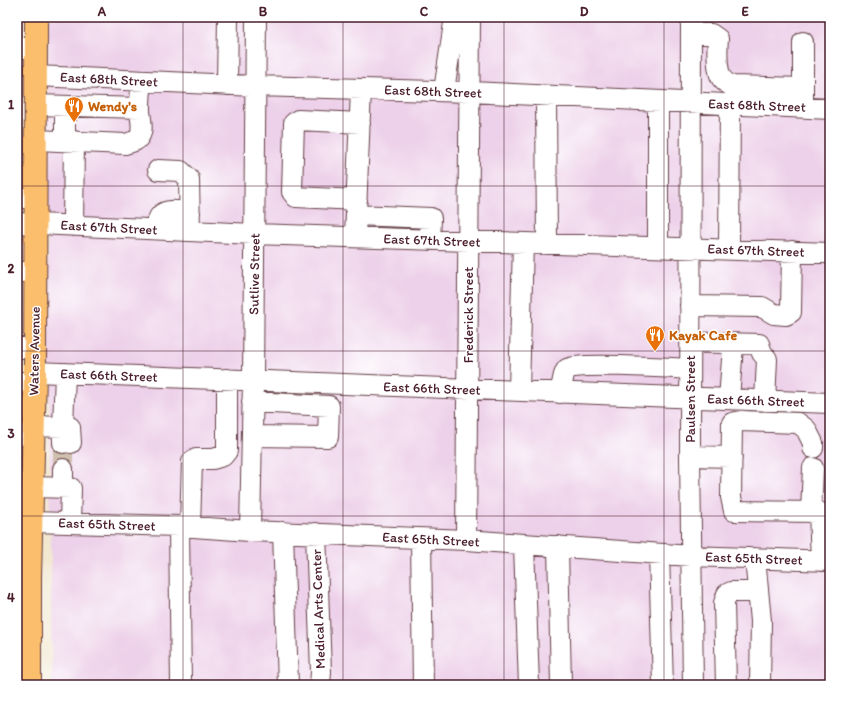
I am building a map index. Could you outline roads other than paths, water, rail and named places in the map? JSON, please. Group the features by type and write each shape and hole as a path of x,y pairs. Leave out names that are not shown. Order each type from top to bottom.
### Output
{"main road":[{"name":"Waters Avenue","path":"30,685 23,576 31,522 32,487 28,432 29,378 26,348 26,198 36,140 36,76 26,48 36,17"}],"street":[{"path":"227,85 228,17"},
{"name":"Sutlive Street","path":"250,531 253,381 256,17"},
{"path":"444,91 454,23 470,21"},
{"name":"Frederick Street","path":"466,540 470,21"},
{"path":"691,25 711,34 718,39 717,52 720,75 725,82 732,86 803,98 803,42"},
{"name":"Paulsen Street","path":"691,25 690,456 694,685"},
{"name":"East 68th Street","path":"36,76 227,85 470,92 690,103 730,104 803,98 830,109"},
{"path":"36,140 126,144 135,141 139,138 142,126 140,108 142,80"},
{"path":"355,237 361,89"},
{"path":"546,96 546,244"},
{"path":"658,101 658,247"},
{"path":"729,249 730,104"},
{"path":"36,105 140,108"},
{"path":"65,106 70,141 73,226"},
{"path":"360,123 298,120 294,123 292,192 296,197 356,208 430,218 430,240"},
{"path":"158,170 181,171 189,179 190,222"},
{"name":"East 67th Street","path":"26,224 156,229 190,222 254,234 830,253"},
{"path":"519,391 523,243"},
{"path":"690,306 762,307 774,314 786,315 791,312 792,252"},
{"path":"690,342 759,344 762,353 767,359 765,401"},
{"path":"729,399 733,346 730,343"},
{"path":"560,393 565,373 568,369 576,366 690,369"},
{"path":"28,432 66,437 65,373"},
{"name":"East 66th Street","path":"29,378 65,373 227,387 253,381 830,403"},
{"path":"181,685 184,527 192,462 196,459 213,459 223,456 228,451 227,387"},
{"path":"252,402 329,406 328,436 252,436"},
{"path":"811,512 813,443 806,429 798,423 741,421 732,423 731,497 734,511 811,512 819,512 825,561"},
{"path":"690,456 732,458"},
{"path":"32,487 67,479 70,523"},
{"name":"East 65th Street","path":"31,522 184,527 466,540 691,556 825,561"},
{"path":"283,532 288,679 320,679"},
{"name":"Medical Arts Center","path":"316,533 320,679"},
{"path":"421,539 423,685"},
{"path":"524,545 529,679 561,678 558,546"},
{"path":"659,554 663,685"},
{"path":"755,558 761,621 760,685"},
{"path":"726,685 724,603 728,594 731,592 758,592"}],"tunnel":[{"path":"63,443 63,469"}],"place":[{"name":"Wendy's","path":"74,123"},
{"name":"Kayak Cafe","path":"655,352"}]}
